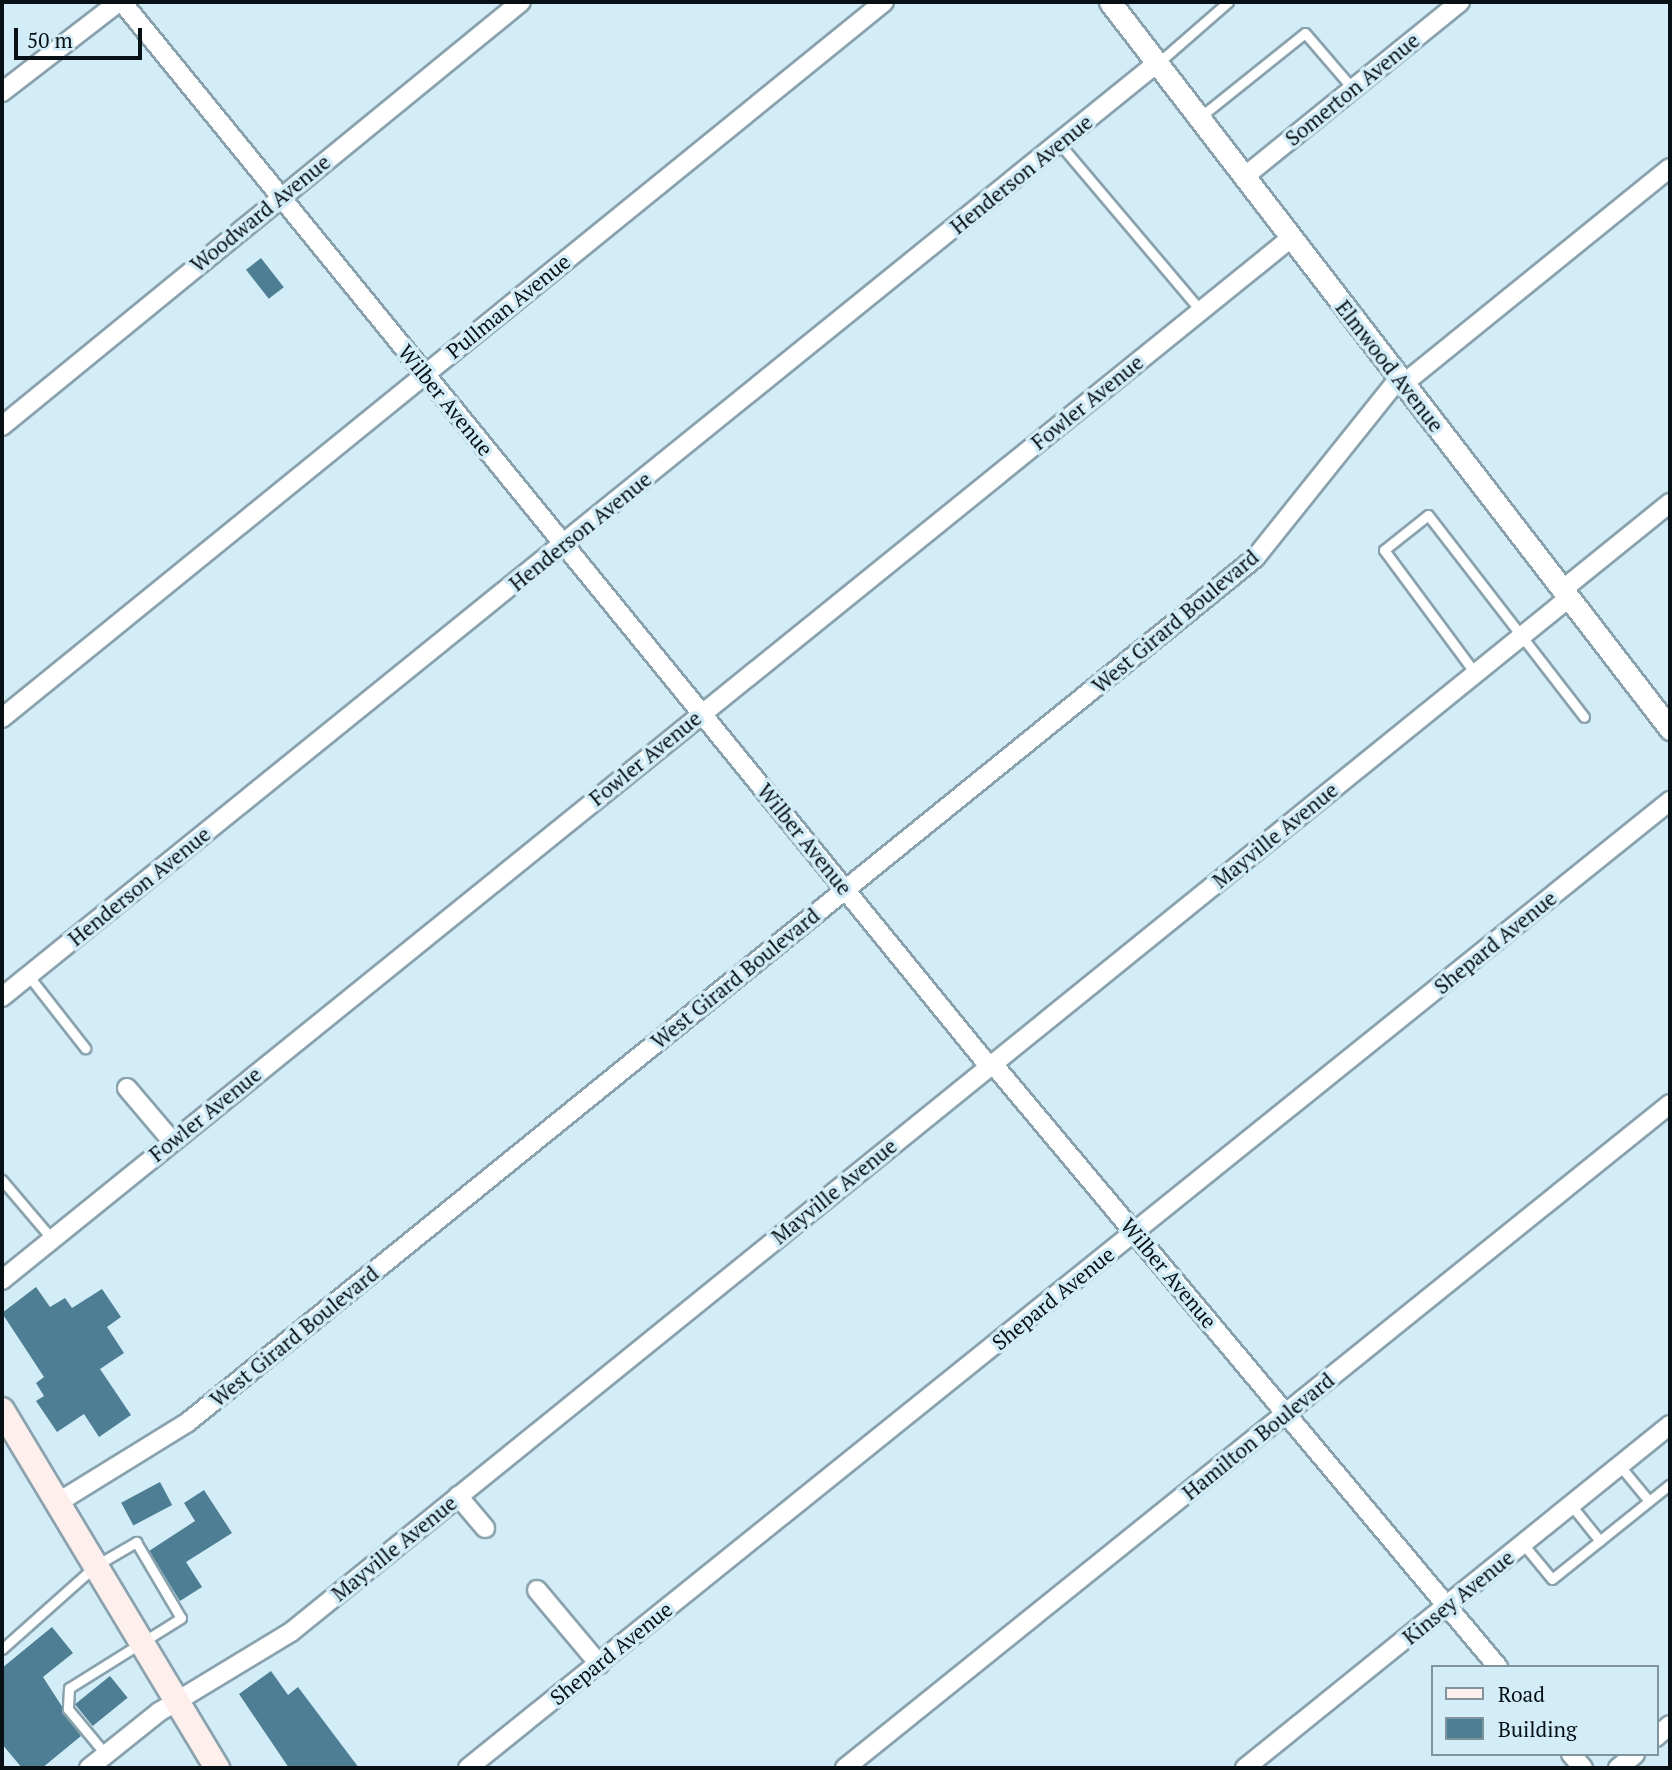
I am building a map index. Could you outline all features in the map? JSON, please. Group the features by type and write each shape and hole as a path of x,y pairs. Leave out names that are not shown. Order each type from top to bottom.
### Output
{"main road":[{"path":"2,1410 217,1768"}],"street":[{"path":"2,92 121,2"},
{"name":"Wilber Avenue","path":"121,2 989,1065 1135,1233 1496,1665"},
{"name":"Woodward Avenue","path":"2,426 280,196 521,2"},
{"name":"Pullman Avenue","path":"2,718 884,2"},
{"name":"Elmwood Avenue","path":"1110,2 1670,729"},
{"name":"Somerton Avenue","path":"1244,177 1460,2"},
{"name":"Henderson Avenue","path":"2,997 1157,63"},
{"name":"West Girard Boulevard","path":"57,1503 188,1422 1255,558 1401,381 1670,168"},
{"name":"Fowler Avenue","path":"2,1280 1291,238"},
{"name":"Mayville Avenue","path":"89,1768 177,1701 291,1632 1522,635 1670,503"},
{"name":"Shepard Avenue","path":"468,1768 1670,801"},
{"path":"127,1087 172,1141"},
{"name":"Hamilton Boulevard","path":"845,1768 1670,1104"},
{"name":"Kinsey Avenue","path":"1245,1768 1670,1425"},
{"path":"458,1496 485,1528"},
{"path":"537,1590 599,1664"},
{"path":"1618,1768 1633,1756"}],"lane":[{"path":"1157,63 1228,2"},
{"path":"1199,118 1305,33 1353,89"},
{"path":"1059,143 1201,311"},
{"path":"1475,673 1384,550 1428,515 1584,717"},
{"path":"28,975 85,1048"},
{"path":"2,1180 52,1239"},
{"path":"1620,1466 1649,1501"},
{"path":"1523,1544 1552,1580 1670,1484"},
{"path":"1571,1505 1600,1541"},
{"path":"2,1649 95,1566 136,1542 181,1618 69,1688 68,1709 106,1755"}],"building":[{"path":"261,258 284,287 269,299 246,270"},
{"path":"36,1287 50,1307 65,1298 72,1308 102,1289 121,1317 107,1327 124,1353 100,1369 131,1415 99,1437 84,1414 57,1432 36,1401 44,1396 36,1383 44,1377 2,1313"},
{"path":"160,1482 172,1505 133,1526 121,1503"},
{"path":"204,1490 232,1533 186,1562 202,1587 180,1601 149,1551 195,1521 184,1503"},
{"path":"52,1627 73,1653 43,1677 81,1736 42,1768 22,1768 2,1744 2,1668"},
{"path":"271,1671 288,1695 298,1687 359,1768 289,1768 239,1694"},
{"path":"110,1676 128,1698 93,1726 75,1704"}]}
